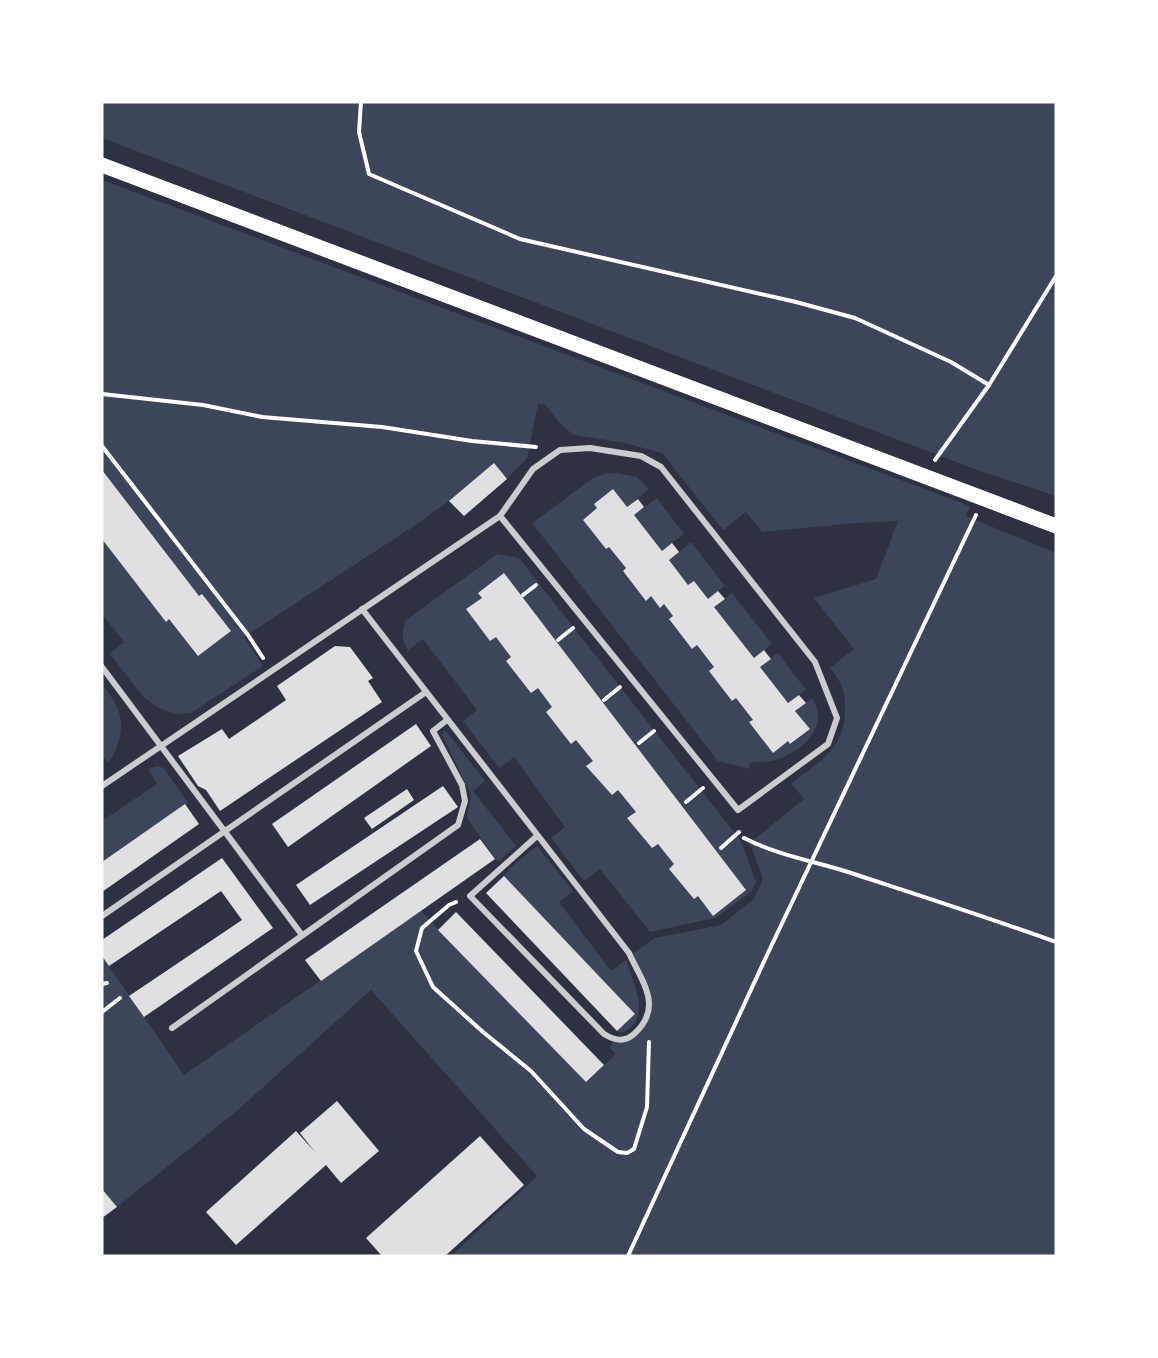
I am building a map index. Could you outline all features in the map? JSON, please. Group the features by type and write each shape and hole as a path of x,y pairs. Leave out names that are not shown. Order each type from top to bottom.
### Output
{"main road":[{"path":"102,165 1056,526"}],"street":[{"path":"102,786 500,516 532,469 560,450 590,448 641,456 661,467 816,662 837,718 828,744 738,810 500,516"},
{"path":"362,609 628,953 650,1004 646,1020 629,1037 616,1040 604,1034 470,896 537,836"},
{"path":"102,666 302,935"},
{"path":"102,916 426,692"},
{"path":"172,1028 458,825 465,801 462,785 434,731 447,720"}],"path":[{"path":"361,102 359,132 369,174 520,239 796,302 855,318 951,362 989,385"},
{"path":"924,475 989,385 1056,276"},
{"path":"102,394 203,405 262,417 382,427 472,441 560,450"},
{"path":"102,446 248,635 272,671"},
{"path":"628,1256 974,519"},
{"path":"523,595 542,581"},
{"path":"558,640 576,626"},
{"path":"604,700 622,685"},
{"path":"639,743 657,729"},
{"path":"686,802 704,788"},
{"path":"721,848 739,832"},
{"path":"744,838 764,848 959,908 1056,942"},
{"path":"470,896 449,905 423,928 416,951 433,987 531,1071 584,1129 618,1152 627,1153 634,1149 647,1107 649,1014"},
{"path":"102,984 107,983"},
{"path":"102,1012 120,998"}],"shaded area":[{"path":"102,102 1056,102 1056,496 980,471 102,138"},
{"path":"102,180 970,506 966,516 1056,553 1056,1256 451,1256 537,1176 371,990 238,1110 117,1207 102,1189 102,956 184,1075 421,911 587,1082 616,1054 610,1048 613,1041 636,1034 651,1015 650,996 632,954 655,938 721,925 754,899 763,879 750,843 804,799 791,783 830,752 841,732 844,720 843,690 837,676 830,668 854,649 814,598 876,579 898,521 762,532 746,512 723,530 662,453 625,443 573,435 545,404 538,404 527,458 507,479 494,464 414,526 244,637 263,666 191,713 174,714 159,708 144,698 110,654 124,642 102,614"},
{"path":"617,473 637,477 649,489 627,507 613,490 595,504 597,508 583,520 606,549 609,547 626,568 623,571 646,600 651,596 659,607 664,604 673,616 669,620 692,649 697,645 714,667 709,671 732,701 736,698 753,720 749,723 773,752 788,741 791,744 809,730 795,711 812,698 817,708 816,727 805,743 788,755 779,759 750,763 749,769 718,761 532,523 593,478"},
{"path":"657,498 684,534 662,551 634,515"},
{"path":"691,542 725,586 708,599 694,581 688,585 669,560"},
{"path":"497,554 519,558 741,841 756,882 751,892 715,918 650,932 600,869 584,881 551,838 565,827 514,757 499,768 463,721 477,710 423,639 408,650 403,636 405,621"},
{"path":"732,593 772,644 754,658 714,607"},
{"path":"778,653 806,690 788,703 760,667"},
{"path":"102,684 117,706 121,723 118,745 108,763 102,756"},
{"path":"444,731 485,781 473,791 516,846 498,862 467,818 471,795 442,734"},
{"path":"157,766 164,768 188,803 102,862 102,821 157,784 148,769"},
{"path":"537,846 573,891 559,902 611,971 626,960 639,1001 639,1010 637,1019 622,1033 617,1031 635,1014 504,876 510,868"}],"building":[{"path":"494,463 507,479 464,516 449,501"},
{"path":"102,470 199,596 202,594 231,631 198,656 169,619 166,622 102,539"},
{"path":"613,489 627,507 638,499 644,507 634,515 662,551 672,543 676,548 679,552 669,560 688,585 694,581 708,599 718,591 725,599 714,607 754,658 764,650 771,659 760,667 788,703 799,695 806,703 795,711 810,729 790,744 788,741 773,753 749,722 753,720 736,698 732,701 709,671 714,667 697,645 692,649 669,619 673,616 664,604 660,608 651,596 646,601 623,571 626,568 609,547 606,549 583,520 597,508 594,504"},
{"path":"504,573 746,890 713,916 698,896 694,899 669,869 674,864 658,844 652,848 627,818 636,812 618,790 612,795 586,766 593,761 576,740 571,744 546,712 552,707 538,688 531,693 506,661 511,657 496,637 490,641 466,609 482,598 478,593"},
{"path":"335,646 350,647 373,678 368,681 382,702 220,811 206,790 198,786 178,756 222,729 229,739 286,700 277,686"},
{"path":"416,724 431,746 288,847 272,824"},
{"path":"443,786 458,807 310,905 296,885"},
{"path":"407,789 414,800 372,829 364,818"},
{"path":"185,804 199,824 102,892 102,862"},
{"path":"480,839 495,859 321,981 305,960"},
{"path":"222,858 273,928 144,1017 129,996 242,920 221,891 109,966 102,956 102,940"},
{"path":"504,876 635,1014 617,1031 486,893"},
{"path":"456,912 604,1065 586,1082 438,930"},
{"path":"337,1101 379,1151 341,1183 326,1165 236,1245 206,1212 296,1131 315,1152 300,1133"},
{"path":"480,1136 524,1185 445,1256 382,1256 366,1238"},
{"path":"102,1189 117,1207 102,1218"}]}
